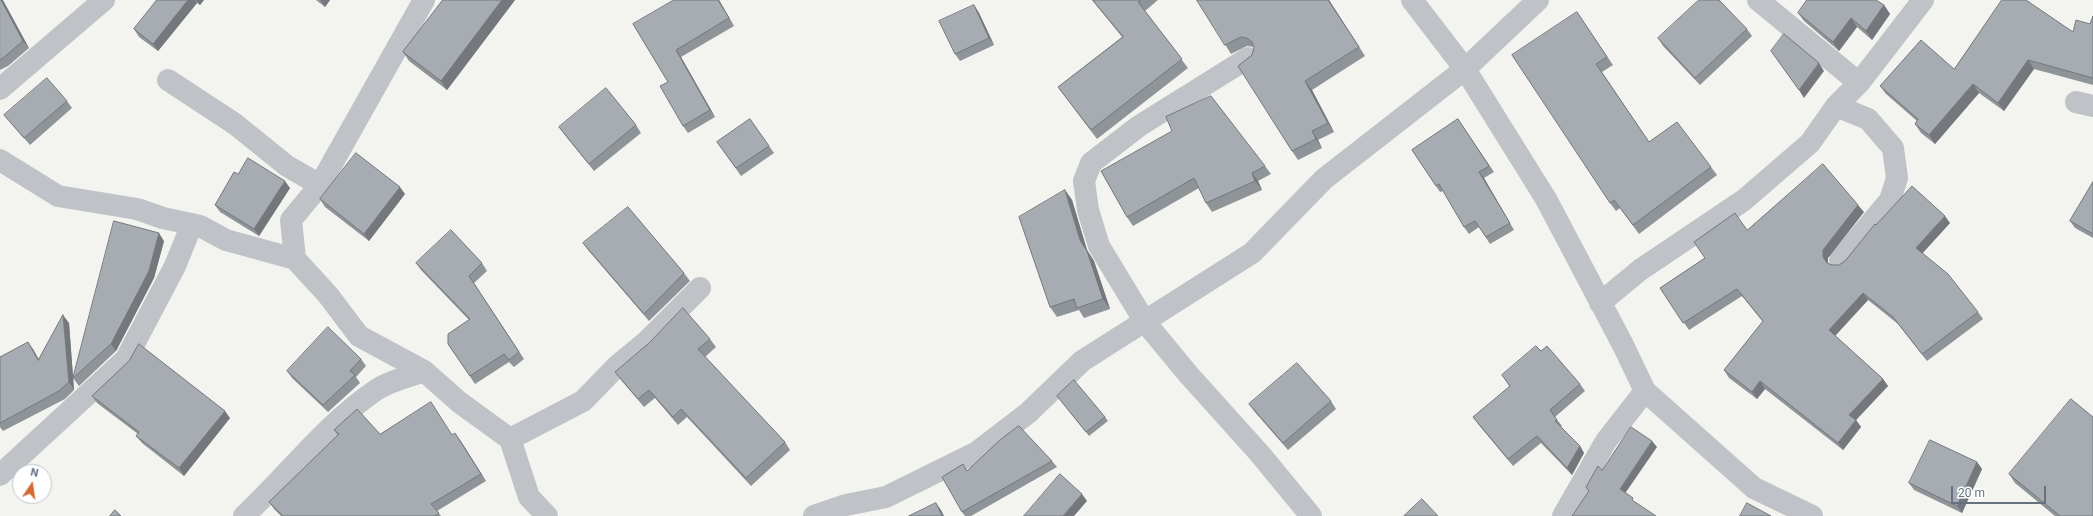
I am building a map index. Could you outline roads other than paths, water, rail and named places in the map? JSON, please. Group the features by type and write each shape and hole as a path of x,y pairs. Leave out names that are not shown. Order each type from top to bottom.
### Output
{"street":[{"path":"0,89 104,0"},
{"path":"295,259 291,220 320,186 424,0"},
{"path":"1412,0 1465,70 1546,198 1645,391 1754,488 1812,516"},
{"path":"814,516 852,511 886,497 977,452 1028,413 1082,361 1252,253 1324,179 1465,70 1538,0"},
{"path":"1758,0 1859,83"},
{"path":"1600,303 1640,270 1744,200 1810,143 1836,106 1859,83 1923,0"},
{"path":"1248,58 1139,126 1091,163 1084,181 1088,210 1099,246 1145,322 1188,374 1260,454 1310,516"},
{"path":"168,80 235,124 287,166 320,186"},
{"path":"1836,106 1868,119 1893,148 1897,178 1890,200 1840,260"},
{"path":"0,160 58,196 137,209 163,218 200,226 226,240 295,259 328,295 359,336 424,370 459,402 510,439 529,497 548,516"},
{"path":"0,475 126,360 175,266 192,224"},
{"path":"510,439 583,401 618,365 646,342 700,288"},
{"path":"244,516 265,496 315,440 377,389 424,370"},
{"path":"1563,516 1606,441 1645,391"}]}
